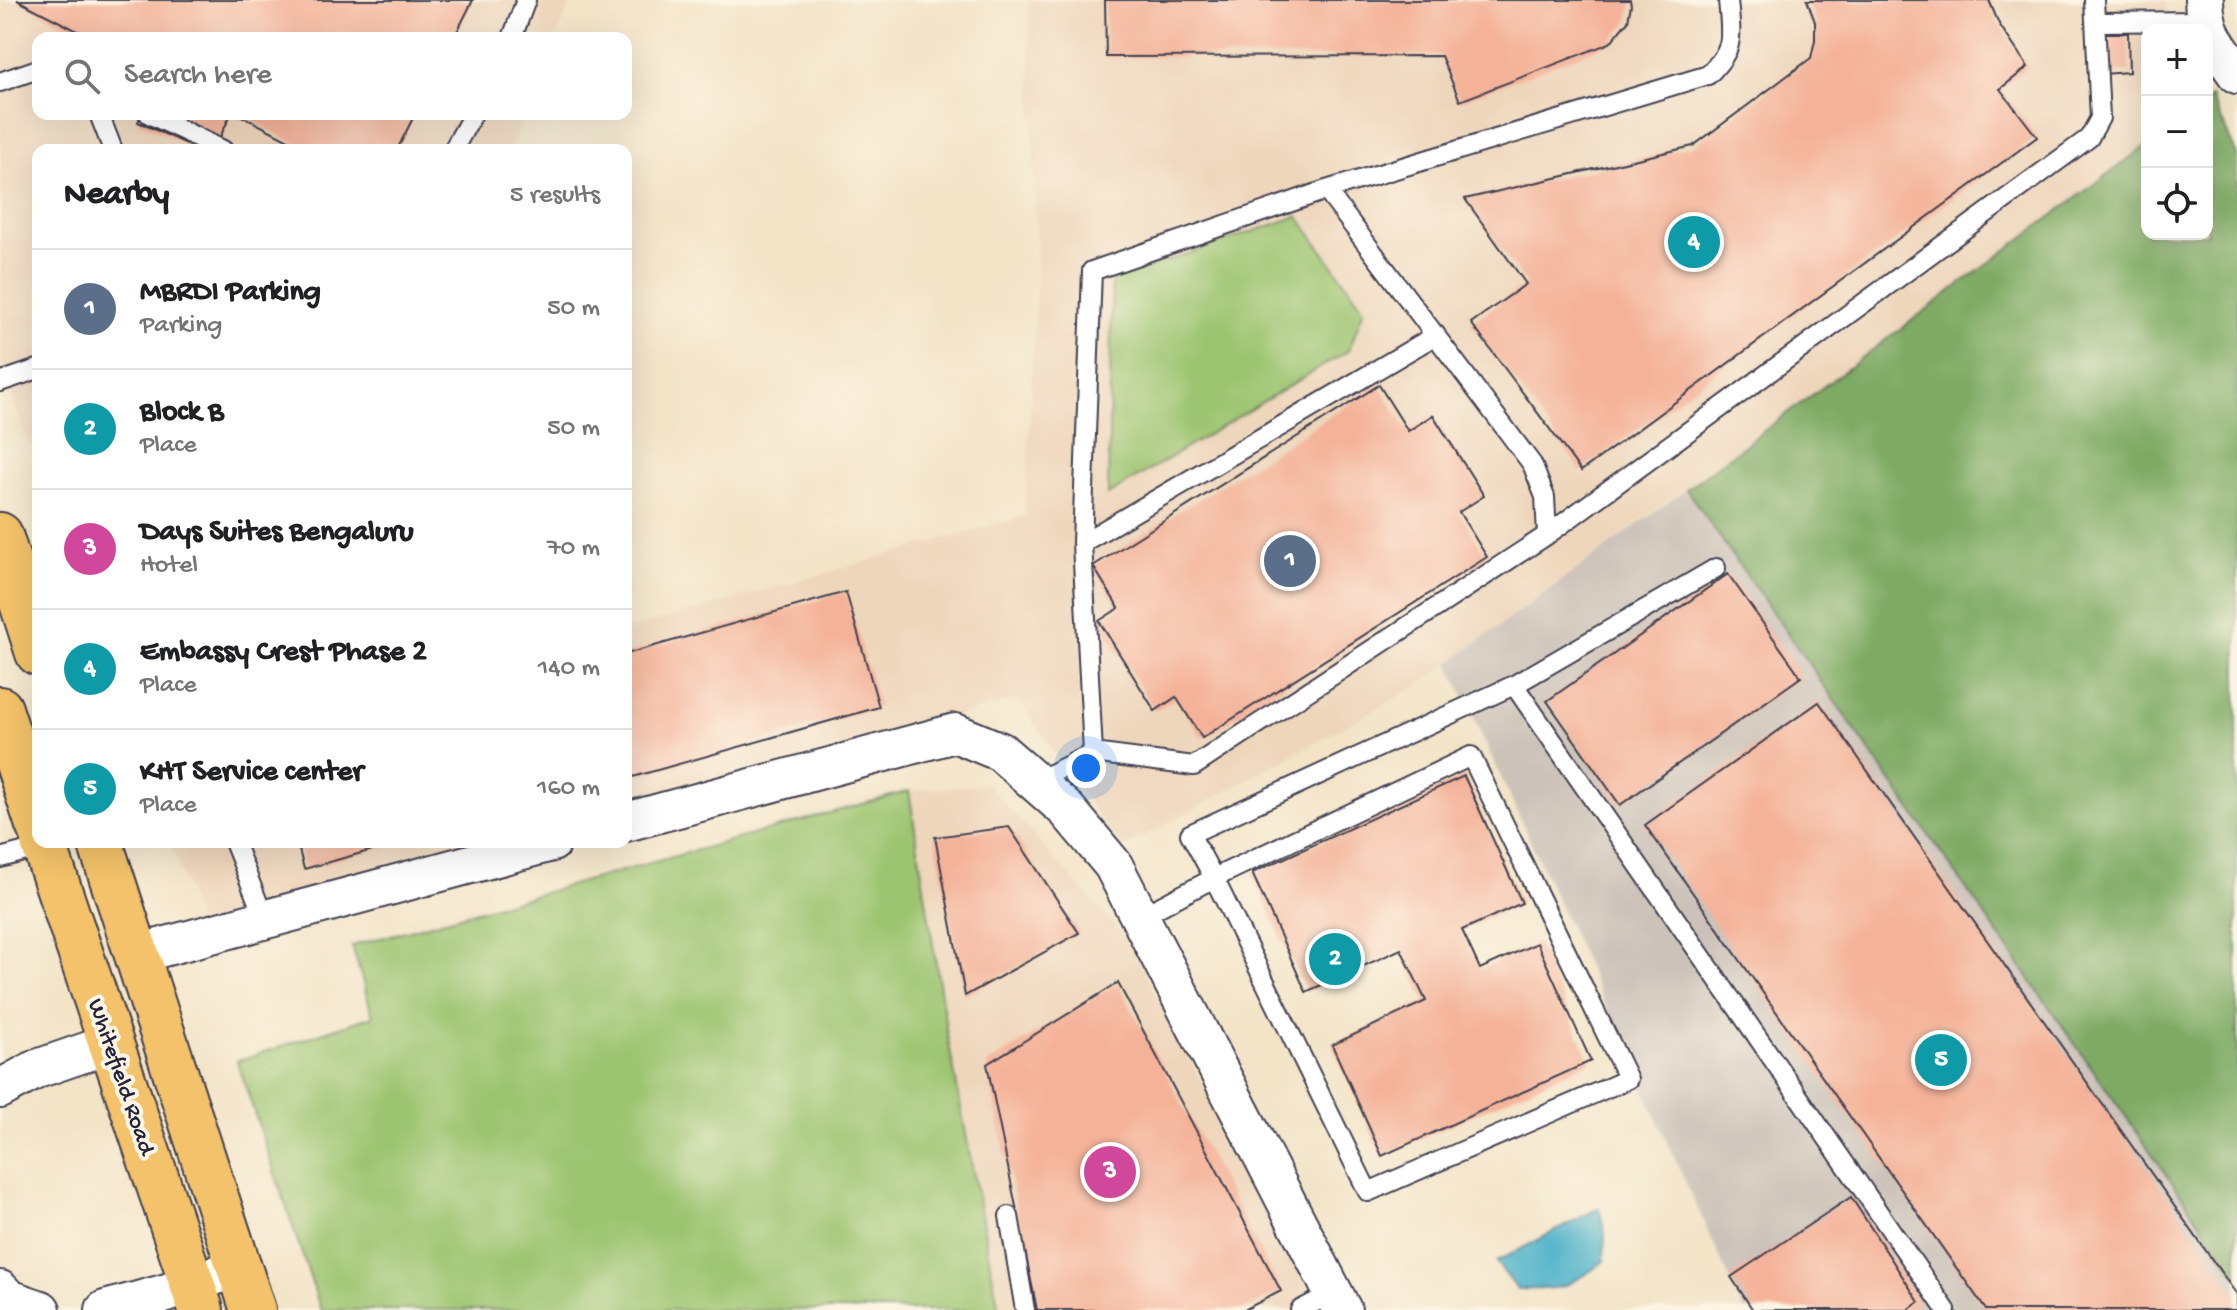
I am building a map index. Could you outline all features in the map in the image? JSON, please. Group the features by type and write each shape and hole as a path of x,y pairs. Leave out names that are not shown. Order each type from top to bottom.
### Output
{"main road":[{"path":"0,535 32,634"},
{"name":"Whitefield Road","path":"0,709 32,807"},
{"name":"Whitefield Road","path":"45,848 197,1297"},
{"name":"Whitefield Road","path":"102,848 253,1310"}],"street":[{"path":"2205,11 2213,38 2237,74"},
{"path":"632,820 955,733 1001,752 1067,810 1113,865 1338,1302"},
{"path":"137,954 530,848"},
{"path":"0,1089 37,1069 112,1043"},
{"path":"105,1310 197,1297 239,1267"},
{"path":"0,1290 9,1299 41,1310"}],"lane":[{"path":"514,32 526,0"},
{"path":"1093,753 1082,543 1092,271 1326,190 1708,75 1726,57 1730,34 1728,0"},
{"path":"1036,781 1093,753 1194,766 1547,535 2089,138 2100,118 2094,0"},
{"path":"2095,22 2205,11"},
{"path":"2,76 32,70"},
{"path":"101,120 111,144"},
{"path":"161,120 211,144"},
{"path":"456,144 470,120"},
{"path":"1326,190 1532,464 1545,497 1547,535"},
{"path":"1082,543 1436,335"},
{"path":"0,382 32,371"},
{"path":"1140,917 1214,878 1471,756 1628,1079 1368,1192 1214,878 1190,834 1514,685 1716,568"},
{"path":"1514,685 1946,1310"},
{"path":"0,858 32,843"},
{"path":"236,848 265,920"},
{"path":"1009,1216 1025,1310"},
{"path":"1300,1310 1338,1302"}],"shaded area":[{"path":"0,0 572,0 559,32 32,32 32,120 522,120 512,144 32,144 32,444 29,445 0,361"},
{"path":"1029,0 2166,0 2167,24 2141,24 2141,149 1416,687 1121,849 1018,699 632,805 632,628 1025,516 1037,272"},
{"path":"1686,489 2237,1275 2237,1310 1744,1310 1449,663"},
{"path":"987,784 1129,942 1320,1310 999,1310 947,1034 909,791"},
{"path":"173,848 479,848 199,926"}],"green space":[{"path":"2213,101 2237,155 2237,1275 1686,489 2141,149 2141,240 2213,240"},
{"path":"1298,216 1364,309 1349,350 1108,495 1112,280"},
{"path":"909,791 947,1034 999,1310 576,1310 573,1304 553,1310 321,1310 237,1061 373,1016 352,946"}],"water":[{"path":"1599,1208 1605,1233 1604,1261 1573,1282 1554,1288 1517,1289 1496,1262"}],"building":[{"path":"17,0 473,0 457,32 79,32"},
{"path":"1105,0 1630,0 1631,5 1628,21 1610,43 1460,101 1441,56 1106,57"},
{"path":"1807,0 1989,0 1999,24 2028,67 2000,89 2037,137 1581,471 1471,323 1526,284 1465,199 1693,146 1811,58 1815,22"},
{"path":"2102,33 2128,33 2129,72 2103,74"},
{"path":"228,120 217,144 187,144 138,122"},
{"path":"250,120 412,120 400,144 296,144"},
{"path":"1379,385 1408,431 1433,415 1484,496 1459,512 1487,557 1202,738 1176,697 1155,711 1099,621 1119,608 1093,566"},
{"path":"1728,574 1801,677 1620,805 1547,701"},
{"path":"846,592 879,707 632,777 632,652"},
{"path":"1819,702 2237,1295 2237,1310 1986,1310 1645,825"},
{"path":"1464,776 1522,903 1462,930 1480,969 1537,943 1591,1061 1382,1156 1332,1045 1426,1001 1401,949 1306,992 1252,873"},
{"path":"1009,827 1079,933 965,996 935,837"},
{"path":"299,848 380,848 304,869"},
{"path":"1118,983 1281,1291 1244,1310 1037,1310 987,1064"},
{"path":"1851,1197 1919,1302 1908,1310 1753,1310 1731,1277"}],"place":[{"name":"Embassy Crest Phase 2","path":"1694,242"},
{"name":"MBRDI Parking","path":"1290,561"},
{"name":"Block B","path":"1335,959"},
{"name":"KHT Service center","path":"1941,1060"},
{"name":"Days Suites Bengaluru","path":"1110,1172"}]}
